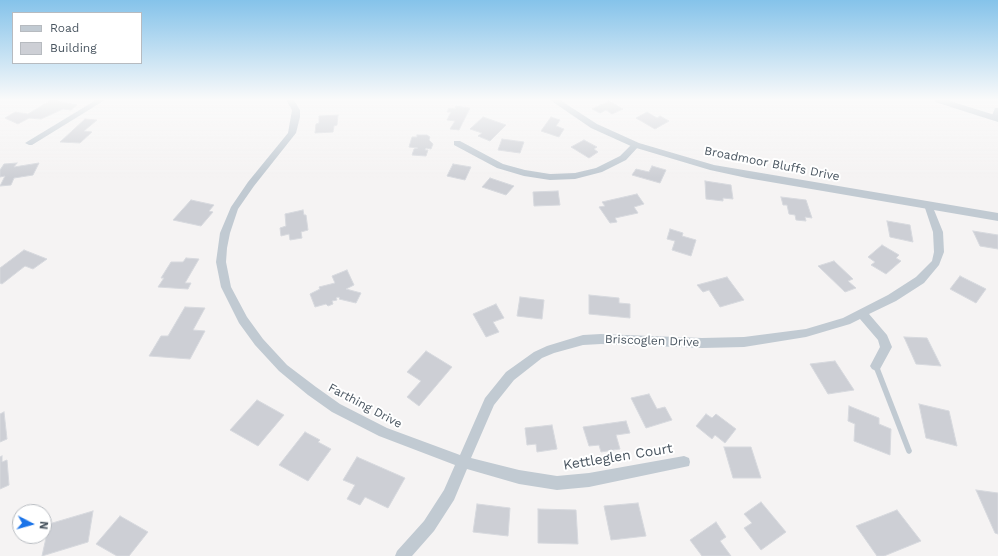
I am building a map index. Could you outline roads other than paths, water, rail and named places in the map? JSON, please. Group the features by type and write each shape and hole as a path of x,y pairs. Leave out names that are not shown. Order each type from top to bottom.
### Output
{"street":[{"path":"29,143 58,126"},
{"name":"Farthing Drive","path":"294,126 292,133 282,148 242,196 234,209 225,232 221,262 226,287 233,303 259,342 283,368 312,392 336,408 383,432 463,462"},
{"name":"Broadmoor Bluffs Drive","path":"594,126 636,145 680,159 747,175 998,217"},
{"path":"457,143 500,166 524,173 550,177 575,176 604,168 623,158 636,145"},
{"name":"Briscoglen Drive","path":"402,556 414,544 442,508 456,482 480,420 489,402 498,388 523,365 551,349 583,340 601,339 702,343 744,342 806,333 862,314 892,298 920,280 936,262 939,247 938,232 928,205"},
{"path":"862,314 879,333 886,347 876,366"},
{"name":"Kettleglen Court","path":"463,462 519,477 557,483 589,480 684,462"}],"lane":[{"path":"876,366 909,451"}]}
